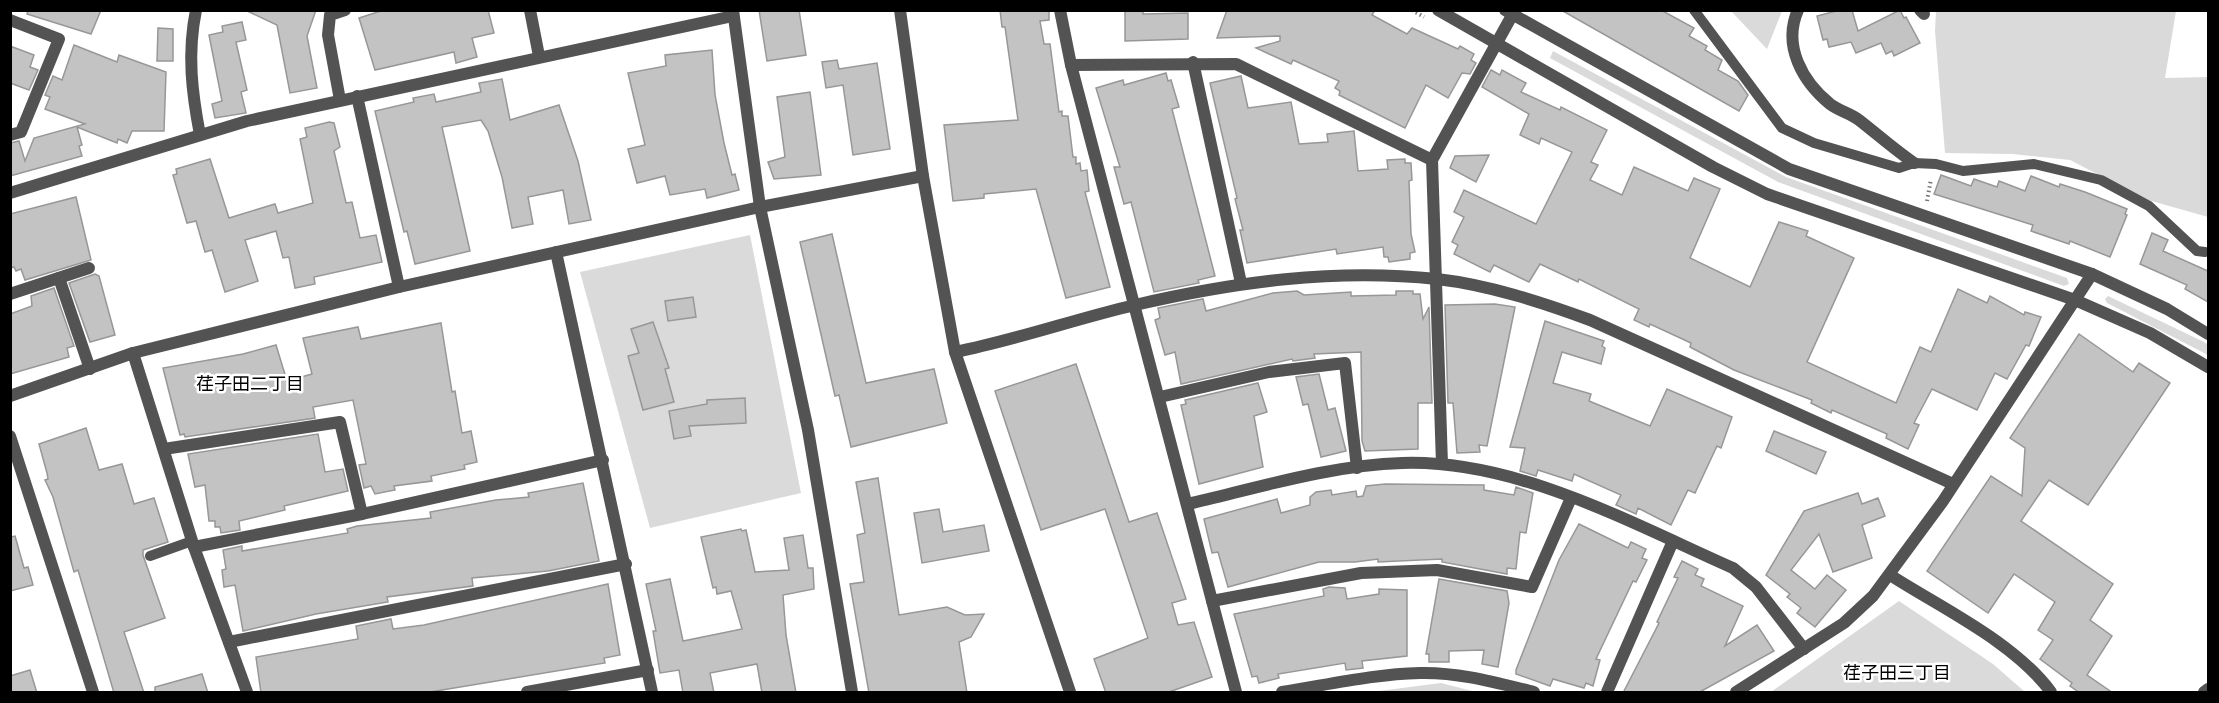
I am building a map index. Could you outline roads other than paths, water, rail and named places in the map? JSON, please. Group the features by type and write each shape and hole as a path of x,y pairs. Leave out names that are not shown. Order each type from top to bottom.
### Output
{"street":[{"path":"196,10 192,30 190,78 200,135"},
{"path":"340,100 328,35 330,15 345,10"},
{"path":"530,10 540,56"},
{"path":"900,10 923,176 955,352 1070,693"},
{"path":"1059,10 1071,65 1236,693"},
{"path":"1438,10 1713,167 1767,194 2075,300 2150,333 2208,368"},
{"path":"1798,10 1794,37 1796,56 1802,75 1831,105 1856,117 1914,163"},
{"path":"1442,464 1438,279 1432,160 1498,44 1511,12 1749,149 1789,169 2092,274 2167,309 2208,334"},
{"path":"10,193 200,135 340,100 733,13 760,207 808,430 852,693"},
{"path":"10,20 58,39 21,132 10,135"},
{"path":"1193,63 1241,283"},
{"path":"1071,65 1236,64 1432,160"},
{"path":"357,96 399,287"},
{"path":"10,396 133,353 399,287 760,207 923,176"},
{"path":"556,252 626,564 652,693"},
{"path":"10,294 89,268"},
{"path":"1736,693 1851,616 1874,596 1953,484 2092,274"},
{"path":"955,352 1135,305 1241,283 1331,275 1438,279 1533,300 1590,320 1953,484"},
{"path":"59,278 90,369"},
{"path":"133,353 193,544 247,693"},
{"path":"1160,397 1269,372 1345,363 1357,468"},
{"path":"164,449 340,422 362,514"},
{"path":"10,436 93,693"},
{"path":"193,544 362,514 603,460"},
{"path":"1188,504 1357,468 1402,463 1442,464 1518,478 1571,498 1733,568 1749,581 1804,649"},
{"path":"1212,601 1361,573 1437,570 1532,587 1571,498"},
{"path":"1607,693 1673,542"},
{"path":"229,642 626,564"},
{"path":"1890,575 2007,649 2035,671 2051,693"},
{"path":"527,693 648,669"},
{"path":"1282,693 1388,675 1422,673 1478,678 1534,693"},
{"path":"2204,693 2208,689"}],"lane":[{"path":"1694,10 1782,128 1814,143 1899,168 1914,163 1936,164 1963,171 2034,164 2101,180 2149,206 2197,251 2205,252"},
{"path":"150,556 193,544"}],"district":[{"name":"荏子田二丁目","path":"250,384"},
{"name":"荏子田三丁目","path":"1897,673"}]}
